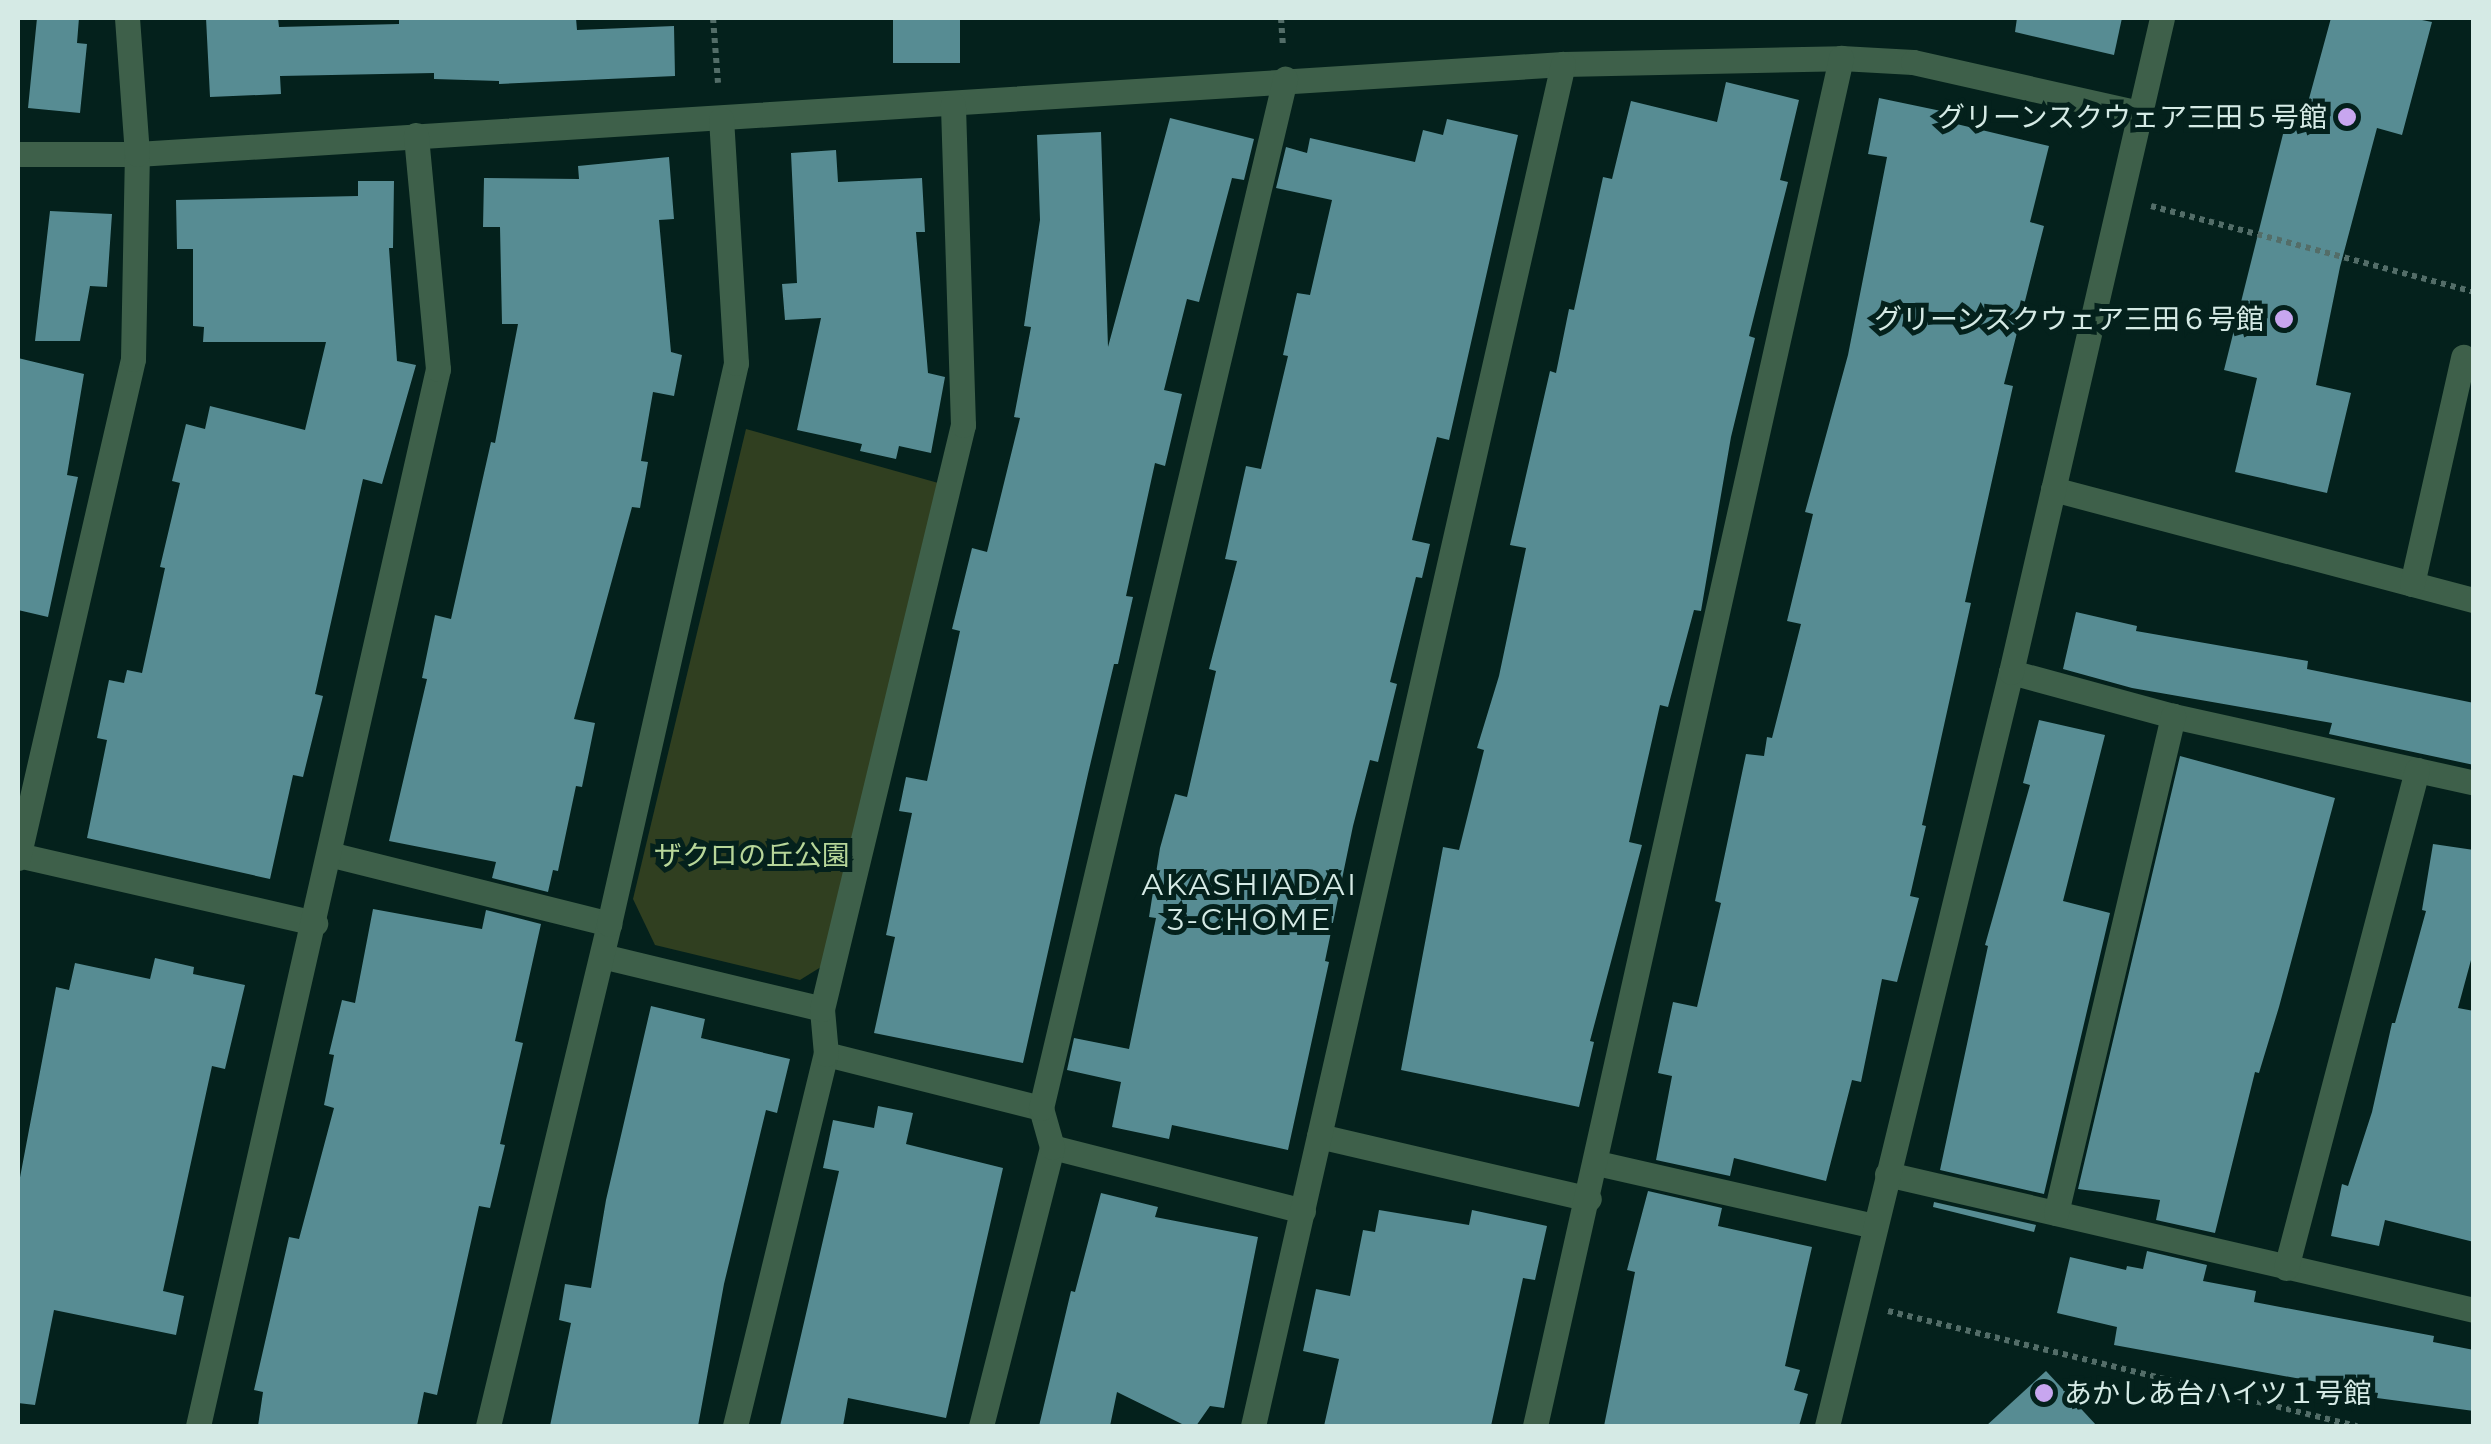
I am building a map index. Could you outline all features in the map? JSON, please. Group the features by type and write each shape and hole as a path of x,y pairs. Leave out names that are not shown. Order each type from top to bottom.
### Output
{"street":[{"path":"127,18 137,154 133,360 18,856 315,923"},
{"path":"1827,1426 2011,672 2162,18"},
{"path":"18,154 137,154 721,119 1284,78 1563,64 1841,58 1913,62 2140,113"},
{"path":"1535,1426 1597,1164 1841,58"},
{"path":"1254,1426 1563,64"},
{"path":"981,1426 1052,1148 1042,1108 1284,78"},
{"path":"735,1426 826,1054 822,1009 963,424 953,104"},
{"path":"488,1426 602,956 736,362 721,119"},
{"path":"198,1426 438,369 416,135"},
{"path":"2412,584 2463,357"},
{"path":"2053,489 2474,600"},
{"path":"2011,672 2174,716 2474,783"},
{"path":"2056,1213 2174,716"},
{"path":"2286,1268 2418,770"},
{"path":"329,854 609,924"},
{"path":"602,956 822,1009"},
{"path":"826,1054 1042,1108"},
{"path":"1319,1136 1589,1199"},
{"path":"1052,1148 1303,1211"},
{"path":"1597,1164 1875,1226"},
{"path":"1888,1174 2474,1310"}],"path":[{"path":"712,18 721,119"},
{"path":"2120,198 2474,292"},
{"path":"1856,1303 2357,1426"}],"green space":[{"name":"ザクロの丘公園","path":"746,429 949,486 837,957 800,980 655,945 633,899"}],"building":[{"path":"37,18 79,18 77,43 87,44 80,113 28,108"},
{"path":"206,18 278,18 279,27 399,24 399,18 576,18 577,30 674,26 675,76 499,84 434,79 434,73 280,76 281,94 210,97"},
{"path":"893,18 960,18 960,63 893,63"},
{"path":"2017,18 2122,18 2114,55 2015,32"},
{"path":"2331,18 2412,18 2432,22 2402,135 2377,128 2340,267 2316,385 2351,393 2327,493 2235,472 2257,378 2224,370 2291,102 2307,106"},
{"path":"1726,82 1799,100 1780,180 1788,182 1749,336 1755,338 1731,437 1701,611 1694,610 1668,707 1660,705 1629,842 1642,845 1590,1041 1594,1042 1579,1107 1401,1070 1443,847 1459,850 1484,750 1477,748 1499,676 1526,548 1510,545 1550,371 1556,373 1569,309 1574,310 1603,177 1612,179 1631,101 1717,122"},
{"path":"1879,98 1946,112 1944,121 2049,146 2030,222 2044,226 2004,384 2013,386 1965,602 1971,603 1910,896 1919,898 1897,982 1882,979 1861,1082 1852,1080 1826,1181 1734,1158 1730,1176 1656,1160 1672,1076 1658,1073 1673,1002 1697,1007 1721,903 1715,901 1746,754 1764,756 1767,737 1772,738 1801,624 1787,621 1813,514 1805,512 1848,355 1887,157 1868,154"},
{"path":"1170,118 1254,139 1244,180 1232,178 1199,302 1187,299 1164,390 1182,394 1165,466 1155,463 1126,596 1133,597 1088,774 1023,1063 874,1033 895,937 886,935 912,813 899,811 906,777 927,781 960,631 952,629 972,548 987,552 1020,418 1014,417 1031,327 1024,326 1040,220 1037,135 1101,132 1108,347"},
{"path":"1447,119 1518,135 1449,440 1437,437 1412,540 1430,544 1422,578 1416,577 1390,682 1397,684 1378,762 1370,760 1353,826 1325,961 1329,962 1288,1150 1172,1125 1169,1139 1112,1127 1121,1082 1067,1070 1074,1038 1129,1049 1156,918 1149,917 1160,848 1175,794 1187,797 1216,671 1209,669 1237,561 1225,559 1246,466 1261,469 1288,356 1283,355 1297,293 1310,295 1332,200 1276,188 1286,147 1307,153 1310,138 1415,162 1423,130 1443,135"},
{"path":"836,150 838,182 922,178 925,232 916,232 928,373 945,377 931,453 899,446 896,459 860,451 862,444 797,430 821,318 785,320 782,284 797,283 791,153"},
{"path":"669,157 674,219 659,220 671,352 682,355 674,396 653,392 641,461 648,462 640,508 632,507 574,719 595,723 582,787 576,786 558,871 553,870 548,892 492,878 496,862 389,841 427,679 422,678 435,615 451,619 491,442 495,443 518,324 502,324 500,227 483,227 484,178 579,179 578,166"},
{"path":"358,181 394,181 393,248 389,248 397,361 416,365 382,484 363,479 315,694 323,696 303,777 293,775 270,879 87,838 107,740 97,738 109,680 124,683 127,670 142,673 165,568 160,567 180,483 172,481 186,424 205,429 210,406 305,430 326,342 203,342 204,327 193,326 193,249 177,249 176,200 358,196"},
{"path":"50,211 112,214 107,287 90,286 80,341 35,341"},
{"path":"18,358 84,374 67,475 78,477 48,617 18,610"},
{"path":"2076,612 2137,626 2136,631 2308,661 2307,669 2474,703 2474,765 2329,734 2332,723 2132,688 2063,669"},
{"path":"2039,720 2105,735 2063,901 2110,913 2044,1194 1940,1170 1988,946 1985,945 2030,785 2023,783"},
{"path":"2180,756 2335,798 2279,1007 2259,1073 2255,1072 2215,1233 2156,1220 2160,1200 2078,1189"},
{"path":"2433,844 2474,850 2474,949 2458,1008 2474,1011 2474,1242 2385,1220 2379,1246 2331,1236 2342,1184 2348,1186 2372,1112 2392,1023 2426,911 2422,910"},
{"path":"373,909 482,929 486,910 541,924 515,1041 523,1043 500,1144 505,1145 490,1208 479,1206 437,1395 424,1392 417,1426 258,1426 263,1392 254,1390 289,1237 299,1239 334,1108 324,1105 334,1055 329,1054 342,1000 355,1003"},
{"path":"155,958 194,967 193,974 245,985 225,1069 212,1066 163,1291 184,1296 176,1335 54,1310 35,1405 18,1403 18,1188 56,987 69,990 75,963 150,979"},
{"path":"651,1006 705,1019 701,1038 790,1059 777,1113 766,1110 724,1284 698,1426 550,1426 571,1323 559,1320 565,1284 591,1288 606,1200"},
{"path":"878,1106 913,1113 906,1144 1003,1168 946,1418 848,1398 843,1426 780,1426 839,1171 823,1168 833,1120 874,1128"},
{"path":"1648,1191 1722,1208 1718,1226 1812,1247 1785,1366 1800,1370 1794,1390 1808,1394 1799,1426 1604,1426 1635,1272 1627,1270"},
{"path":"1101,1193 1158,1207 1155,1217 1258,1237 1224,1408 1210,1406 1196,1426 1186,1426 1117,1392 1110,1426 1039,1426 1071,1291 1075,1292"},
{"path":"1934,1202 2036,1225 2034,1232 1933,1207"},
{"path":"1379,1210 1469,1225 1472,1210 1547,1226 1535,1280 1523,1278 1491,1426 1324,1426 1339,1359 1303,1351 1316,1289 1350,1296 1363,1230 1375,1232"},
{"path":"2147,1251 2207,1265 2203,1281 2256,1291 2254,1302 2434,1336 2433,1342 2474,1350 2474,1411 2377,1398 2378,1393 2114,1345 2117,1327 2057,1313 2070,1257 2126,1270 2127,1266 2143,1269"},
{"name":"あかしあ台ハイツ１号館","path":"2046,1371 2097,1426 1986,1426"}],"place":[{"name":"グリーンスクウェア三田５号館","path":"2347,117"},
{"name":"グリーンスクウェア三田６号館","path":"2284,319"},
{"name":"あかしあ台ハイツ１号館","path":"2044,1393"}],"district":[{"name":"AKASHIADAI 3-CHOME","path":"1250,902"}]}
